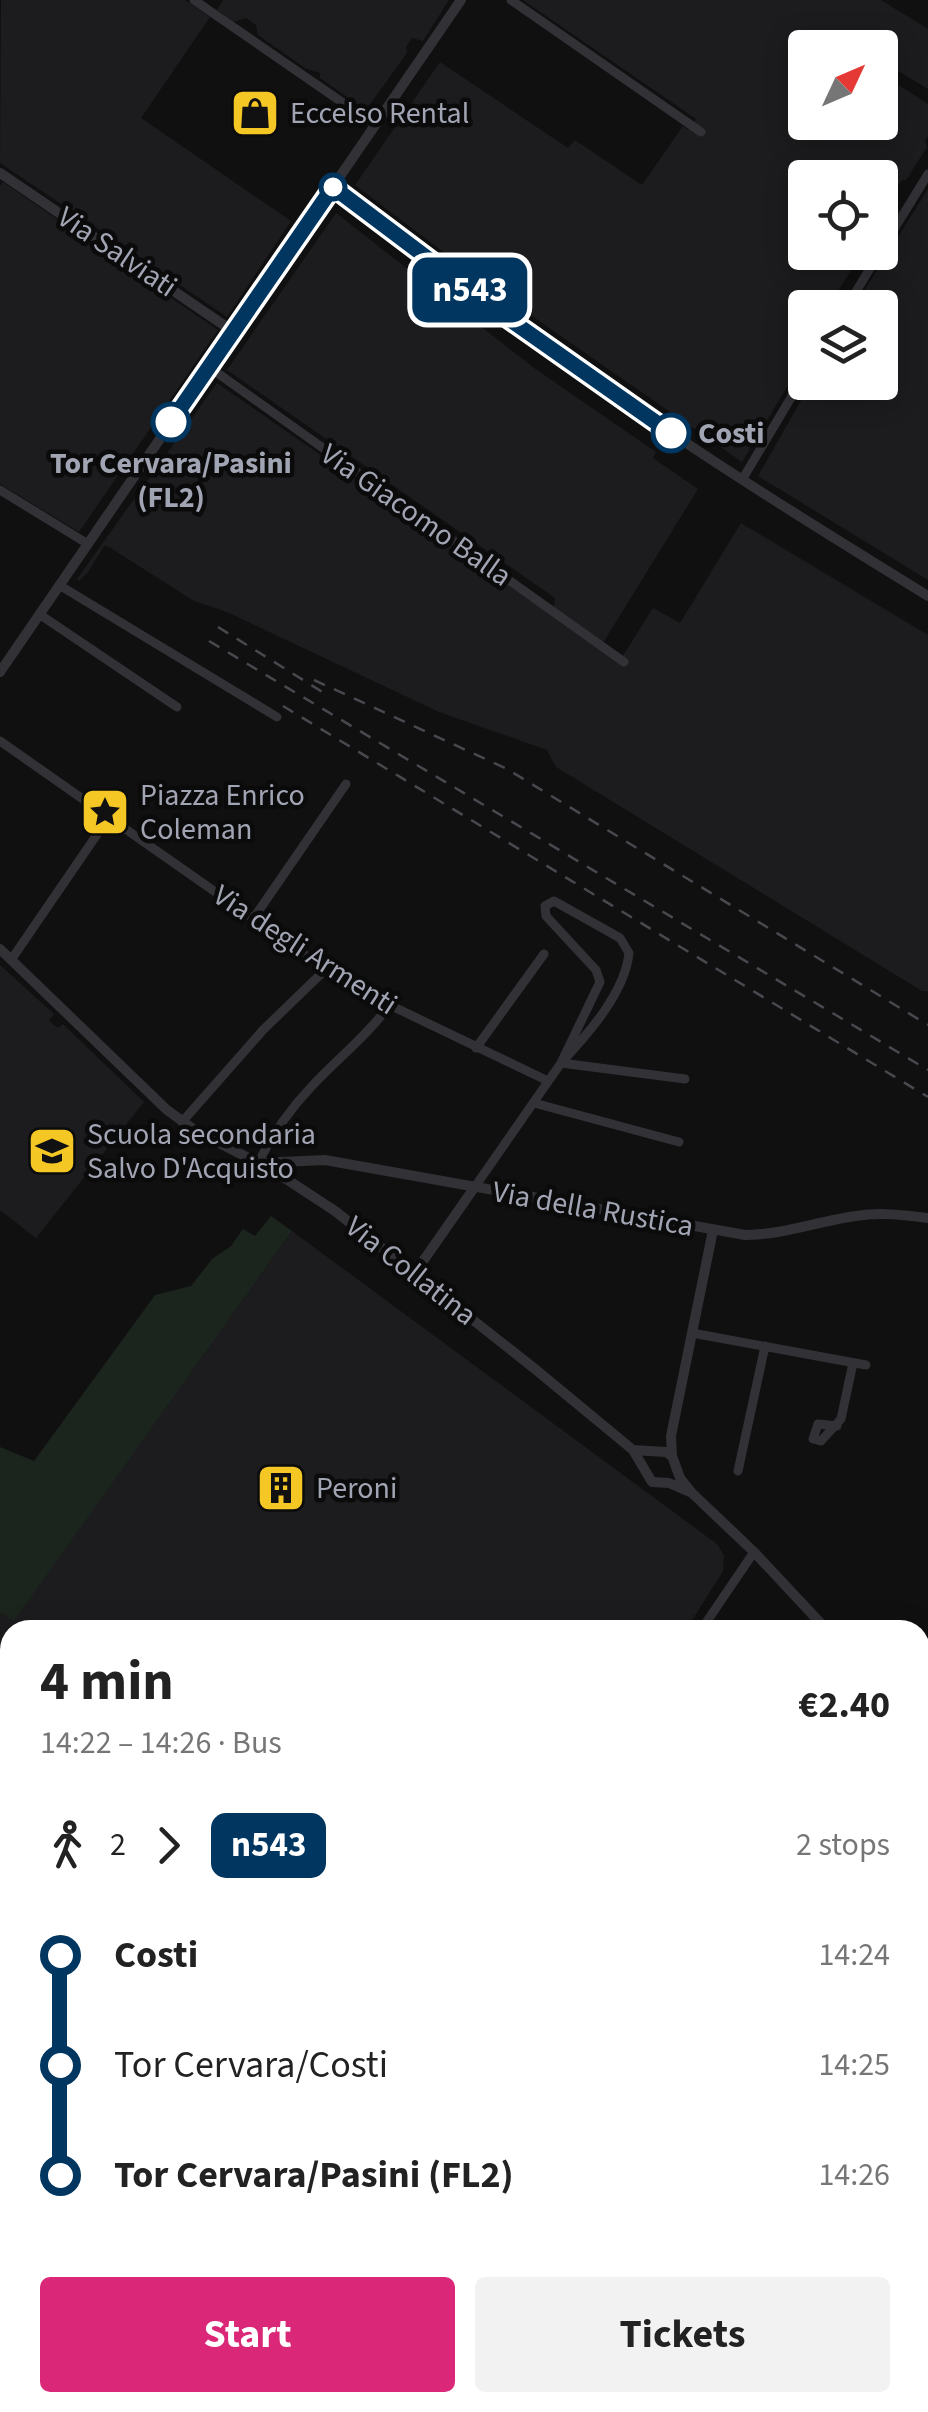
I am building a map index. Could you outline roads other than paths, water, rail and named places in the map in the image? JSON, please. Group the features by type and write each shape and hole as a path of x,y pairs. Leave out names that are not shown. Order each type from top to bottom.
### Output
{"street":[{"path":"194,0 375,125"},
{"path":"0,672 461,0"},
{"path":"510,0 700,132"},
{"name":"Via Salviati","path":"0,173 234,332"},
{"path":"898,223 928,174"},
{"path":"333,187 499,312 742,480 928,596"},
{"name":"Via Giacomo Balla","path":"209,367 624,662"},
{"path":"742,480 790,400"},
{"path":"0,490 88,544"},
{"path":"59,586 277,717"},
{"path":"39,614 177,707"},
{"path":"0,741 109,817 12,960"},
{"path":"253,919 346,784"},
{"name":"Via degli Armenti","path":"109,817 325,970 388,1006 548,1082"},
{"path":"414,1274 560,1063 600,978 546,916 545,906 554,901 620,938 629,953 626,969 610,998 586,1035 560,1063"},
{"name":"Via Collatina","path":"0,949 182,1122 304,1190 633,1450 644,1468"},
{"path":"476,1048 544,954"},
{"path":"182,1122 263,1030 325,970"},
{"path":"258,1163 273,1135 302,1098 364,1037 388,1006"},
{"path":"560,1063 685,1079"},
{"path":"534,1103 679,1142"},
{"name":"Via della Rustica","path":"258,1163 324,1160 712,1230 762,1234 878,1214 928,1218"},
{"path":"712,1230 671,1436 675,1462 692,1493 818,1620"},
{"path":"692,1333 866,1365"},
{"path":"738,1471 765,1346"},
{"path":"836,1426 842,1419 853,1362"},
{"path":"671,1436 644,1468 645,1474 656,1484 669,1482 692,1493"},
{"name":"Via Collatina","path":"633,1450 655,1452"},
{"path":"655,1452 675,1462"},
{"path":"669,1482 675,1462"},
{"path":"708,1620 754,1552"}],"railway":[{"path":"218,627 324,693"},
{"path":"209,641 928,1070"},
{"path":"314,680 507,769 928,1025"},
{"path":"283,706 928,1097"}],"place":[{"name":"Eccelso Rental","path":"255,113"},
{"name":"Tor Cervara/Pasini (FL2)","path":"171,422"},
{"name":"Costi","path":"671,433"},
{"name":"Piazza Enrico Coleman","path":"105,812"},
{"name":"Scuola secondaria Salvo D'Acquisto","path":"52,1151"},
{"name":"Peroni","path":"281,1488"}]}
